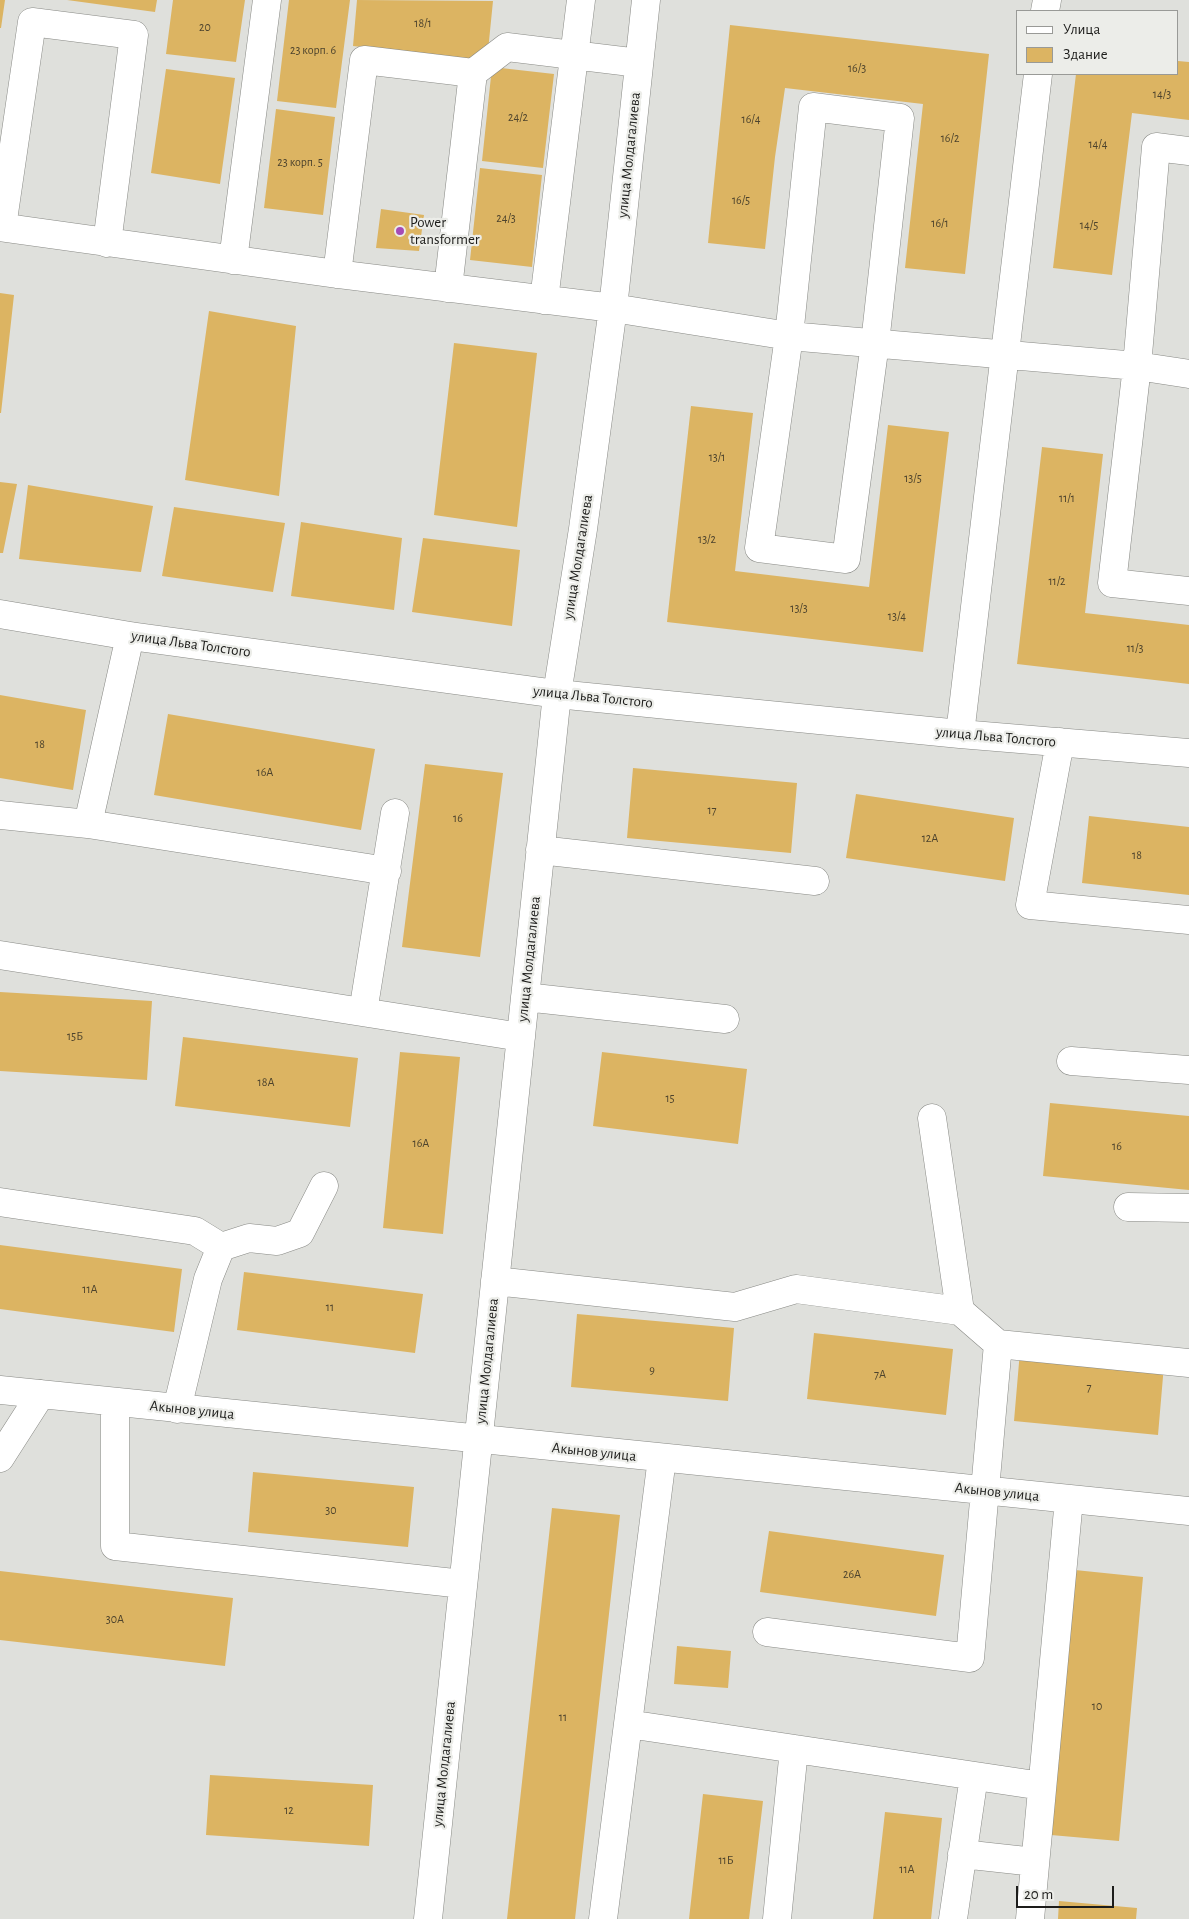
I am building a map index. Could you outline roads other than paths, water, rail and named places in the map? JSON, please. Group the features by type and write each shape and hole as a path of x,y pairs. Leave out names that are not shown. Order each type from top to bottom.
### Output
{"street":[{"path":"233,260 267,0"},
{"path":"544,300 581,0"},
{"name":"улица Молдагалиева","path":"428,1919 557,694 583,529 613,308 646,0"},
{"path":"107,243 134,35 32,22 1,227 107,243 337,274 613,308 789,336 1137,366 1189,374"},
{"path":"448,288 474,74 507,47 639,62"},
{"path":"337,274 364,60 474,74"},
{"path":"960,734 1038,75"},
{"path":"813,107 900,118 875,343 846,559 759,548 789,336 813,107"},
{"path":"1189,151 1156,147 1137,366 1112,583 1189,591"},
{"name":"улица Льва Толстого","path":"0,614 130,636 557,694 960,734 1189,753"},
{"path":"88,824 130,636"},
{"path":"1060,742 1030,905 1189,920"},
{"path":"364,1012 395,813"},
{"path":"0,815 88,824 386,871"},
{"path":"540,850 815,881"},
{"path":"0,955 521,1037"},
{"path":"525,997 726,1019"},
{"path":"1071,1061 1189,1070"},
{"path":"932,1118 960,1311"},
{"path":"0,1202 195,1231 221,1247 249,1238 277,1241 300,1233 324,1186"},
{"path":"1128,1207 1189,1208"},
{"path":"177,1409 208,1279 221,1247"},
{"path":"495,1281 736,1307 796,1290 960,1311 998,1344 1189,1363"},
{"path":"768,1632 970,1658 998,1344"},
{"name":"Акынов улица","path":"0,1390 1189,1511"},
{"path":"0,1458 41,1394"},
{"path":"115,1402 115,1546 463,1584"},
{"path":"603,1919 662,1458"},
{"path":"1030,1919 1069,1500"},
{"path":"628,1724 1042,1786"},
{"path":"777,1919 794,1750"},
{"path":"953,1919 974,1776"},
{"path":"962,1854 1035,1862"}],"place":[{"name":"Power transformer","path":"400,231"}]}
